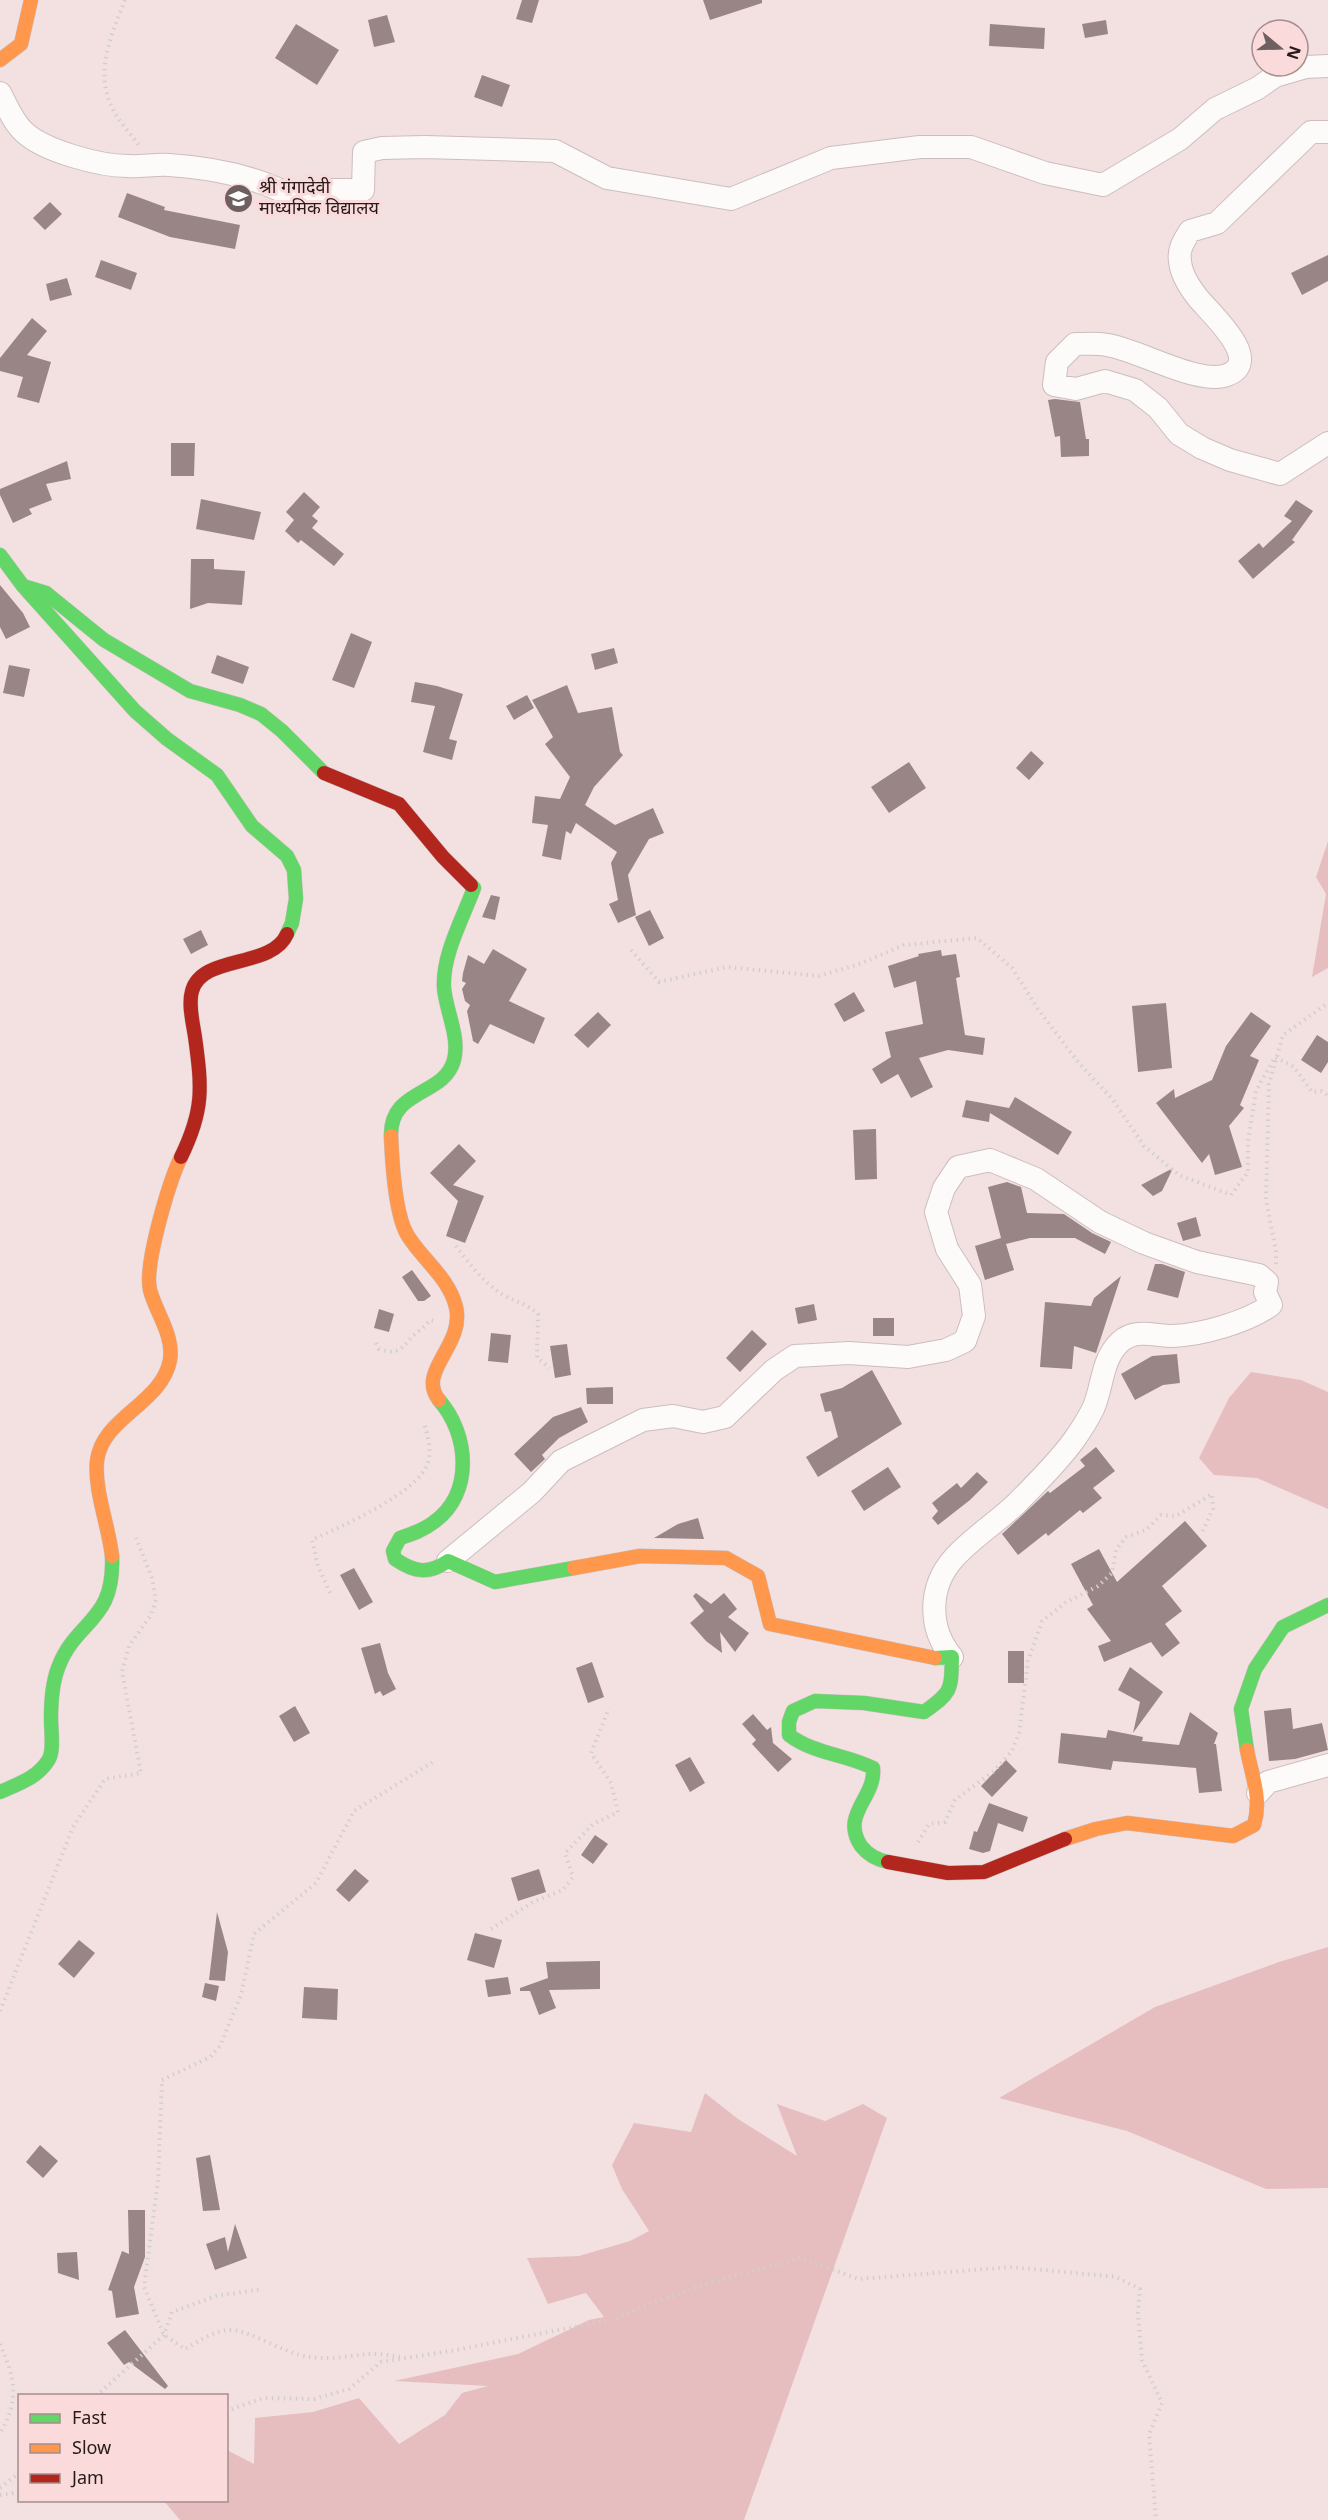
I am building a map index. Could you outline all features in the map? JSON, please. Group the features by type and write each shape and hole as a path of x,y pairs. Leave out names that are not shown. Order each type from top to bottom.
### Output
{"street":[{"path":"0,60 21,44 31,0"},
{"path":"0,93 23,131 39,142 89,160 125,166 153,165 228,172 282,189 301,201 331,190 363,190 364,152 382,148 555,150 607,178 731,199 831,158 920,147 971,147 1045,173 1103,185 1180,139 1215,109 1258,88 1275,76 1305,67 1328,66"},
{"path":"1328,132 1311,132 1217,223 1190,231 1180,247 1180,261 1185,277 1199,299 1232,336 1239,355 1236,369 1229,375 1215,378 1173,368 1109,345 1075,344 1057,362 1054,385 1076,389 1105,381 1135,390 1158,408 1179,434 1202,448 1230,460 1280,474 1328,443"},
{"path":"0,555 22,586 135,711 167,739 217,775 252,826 287,856 294,870 296,899 292,923 285,939 274,950 210,971 199,979 192,990 190,1003 200,1104 190,1138 169,1185 148,1276 154,1303 168,1337 171,1354 168,1369 160,1383 107,1437 100,1448 97,1460 98,1480 112,1560 113,1579 109,1596 102,1609 68,1649 58,1668 51,1688 50,1758 35,1776 0,1792"},
{"path":"22,586 46,593 104,640 190,691 240,705 261,714 282,731 324,773 399,804 443,857 474,888 447,963 443,981 455,1059 446,1078 410,1096 399,1107 391,1126 391,1160 405,1233 440,1275 456,1306 457,1334 435,1370 431,1386 436,1398 452,1415 461,1440 464,1467 456,1499 437,1522 418,1534 400,1538 393,1551 395,1559 408,1568 435,1570 532,1492 561,1461 643,1420 673,1416 703,1422 725,1417 774,1370 795,1356 849,1353 908,1357 946,1350 965,1341 974,1316 970,1285 947,1249 936,1212 944,1188 958,1167 990,1160 1036,1179 1100,1221 1144,1243 1197,1262 1259,1275 1267,1282 1265,1292 1271,1305 1255,1317 1203,1331 1172,1336 1143,1332 1120,1341 1103,1370 1094,1408 1073,1442 1016,1504 953,1559 935,1590 933,1619 942,1644 952,1657 951,1681 945,1698 924,1712 864,1703 815,1701 793,1711 789,1722 789,1735 800,1746 825,1755 848,1757 873,1768 874,1779 854,1818 856,1838 864,1850 878,1860 948,1873 984,1872 1009,1863 1042,1846 1096,1829 1127,1823 1233,1836 1254,1825 1258,1812 1258,1793 1250,1767 1242,1708 1255,1669 1283,1627 1328,1605"},
{"path":"448,1561 495,1582 640,1556 726,1558 758,1576 770,1624 934,1658 952,1657"},
{"path":"1258,1793 1269,1782 1328,1766"}],"path":[{"path":"125,0 110,40 104,65 105,81 111,107 153,165"},
{"path":"631,950 659,982 727,967 819,976 862,963 904,945 977,938 1012,968 1044,1018 1078,1062 1113,1101 1144,1146 1179,1175 1231,1196 1248,1172 1248,1141 1256,1091 1275,1057"},
{"path":"1265,1292 1276,1287 1276,1251 1266,1200 1269,1084 1283,1035 1328,1003"},
{"path":"1275,1057 1294,1067 1312,1092 1321,1091 1328,1096"},
{"path":"456,1246 476,1271 493,1286 538,1314 537,1358 550,1368"},
{"path":"376,1343 379,1349 391,1353 406,1345 430,1320 448,1324 458,1320"},
{"path":"330,1593 318,1566 312,1540 353,1522 418,1480 428,1463 429,1441 421,1412"},
{"path":"911,1866 915,1846 929,1824 945,1822 955,1800 994,1771 1012,1751 1019,1733 1028,1661 1042,1622 1065,1603 1098,1586 1112,1573 1116,1550 1126,1538 1146,1530 1161,1515 1176,1515 1212,1494 1213,1509 1201,1535"},
{"path":"0,2011 73,1827 105,1779 141,1773 122,1671 129,1646 151,1616 156,1600 152,1578 135,1535"},
{"path":"491,1929 533,1902 563,1890 573,1877 565,1853 593,1824 618,1812 611,1783 591,1753 609,1708"},
{"path":"407,2358 371,2353 349,2357 309,2357 265,2343 253,2336 227,2330 185,2349 164,2335 144,2288 158,2181 162,2080 210,2057 220,2046 241,1995 254,1934 316,1883 354,1810 433,1762"},
{"path":"228,2410 263,2398 314,2400 349,2389 381,2362 615,2319 709,2283 800,2258 859,2279 908,2277 1012,2267 1116,2277 1140,2289 1138,2313 1142,2360 1162,2403 1149,2434 1156,2520"},
{"path":"98,2394 164,2335 172,2312 216,2296 263,2289"},
{"path":"0,2344 11,2369 15,2396 9,2419 0,2433"},
{"path":"0,2488 18,2474"},
{"path":"0,2495 18,2492"}],"shaded area":[{"path":"1328,841 1328,968 1312,977 1326,894 1316,877"},
{"path":"1251,1372 1301,1380 1328,1392 1328,1509 1257,1478 1214,1475 1199,1458 1229,1398"},
{"path":"1328,1947 1328,2188 1266,2189 1127,2131 999,2098 1155,2007 1279,1962"},
{"path":"705,2093 738,2119 797,2156 777,2104 825,2121 863,2104 887,2118 744,2520 180,2520 165,2502 228,2502 228,2451 254,2464 255,2418 313,2412 359,2398 399,2444 445,2415 462,2393 488,2386 394,2381 518,2354 589,2320 604,2317 586,2293 548,2304 527,2258 579,2256 630,2241 649,2231 622,2189 612,2165 634,2123 691,2132"}],"building":[{"path":"522,0 539,0 532,23 516,19"},
{"path":"703,0 762,0 762,3 710,20"},
{"path":"387,15 395,42 374,47 368,20"},
{"path":"1106,20 1108,34 1085,38 1082,24"},
{"path":"296,24 339,50 317,85 275,58"},
{"path":"990,24 1045,28 1044,49 989,46"},
{"path":"482,75 510,85 502,107 474,97"},
{"path":"127,193 165,207 164,210 240,225 235,249 170,237 118,217"},
{"path":"50,202 62,214 45,230 33,218"},
{"path":"1328,255 1328,281 1302,295 1291,273"},
{"path":"101,260 137,273 131,290 95,277"},
{"path":"67,278 72,295 50,301 46,284"},
{"path":"32,318 47,331 27,355 51,362 39,403 17,397 23,377 0,371 0,358"},
{"path":"1048,400 1080,402 1086,439 1089,439 1089,456 1061,457 1060,436 1055,437"},
{"path":"171,443 195,443 194,476 171,476"},
{"path":"67,461 71,479 46,484 52,500 29,509 32,514 13,523 0,495 0,489"},
{"path":"304,492 320,507 312,516 318,521 312,528 344,554 334,566 301,540 298,543 285,531 294,520 286,512"},
{"path":"201,499 261,512 254,540 196,529"},
{"path":"1296,500 1313,511 1292,540 1295,542 1253,579 1238,561 1259,543 1263,548 1292,521 1284,516"},
{"path":"191,559 214,559 214,569 245,571 242,605 208,603 190,609"},
{"path":"0,585 23,613 30,627 6,639 0,627"},
{"path":"351,633 372,642 354,688 332,680"},
{"path":"614,648 618,663 595,670 591,654"},
{"path":"217,655 249,667 243,684 211,673"},
{"path":"9,665 30,669 24,697 3,693"},
{"path":"415,682 463,694 449,739 457,741 452,760 423,752 435,706 411,702"},
{"path":"567,685 578,713 612,707 620,752 623,755 594,787 585,805 615,825 653,808 664,833 649,839 628,875 636,915 618,923 609,904 618,900 611,863 617,852 576,823 571,834 566,831 561,860 542,856 548,825 532,823 535,796 560,799 570,777 545,744 553,737 532,700"},
{"path":"527,695 534,708 514,720 506,706"},
{"path":"1031,751 1044,763 1029,780 1016,768"},
{"path":"909,762 926,788 889,813 871,787"},
{"path":"491,895 500,897 495,920 482,917"},
{"path":"650,910 664,938 649,946 635,917"},
{"path":"201,930 208,945 191,954 183,939"},
{"path":"493,949 527,969 509,1001 545,1018 534,1044 490,1024 478,1044 473,1041 467,1011 470,1005 465,1001 462,989 466,983 462,981 463,973 468,955 484,964"},
{"path":"941,950 942,956 956,954 960,977 956,978 965,1035 985,1038 983,1055 948,1050 919,1058 933,1087 911,1098 898,1074 881,1084 872,1069 891,1057 885,1032 923,1024 916,981 894,988 888,966 919,956 918,954"},
{"path":"854,992 865,1011 844,1022 834,1004"},
{"path":"1166,1003 1172,1068 1138,1072 1132,1006"},
{"path":"598,1012 611,1025 588,1048 574,1035"},
{"path":"1251,1012 1271,1026 1250,1056 1259,1060 1240,1105 1244,1108 1229,1126 1242,1167 1215,1175 1209,1154 1202,1163 1156,1103 1174,1089 1175,1098 1212,1080 1226,1046"},
{"path":"1317,1035 1328,1042 1328,1062 1321,1073 1301,1060"},
{"path":"1015,1097 1072,1132 1058,1155 990,1113 989,1122 962,1117 966,1100 1009,1108"},
{"path":"876,1129 877,1179 855,1180 853,1130"},
{"path":"459,1144 476,1161 453,1185 484,1196 465,1243 446,1236 458,1201 430,1173"},
{"path":"1173,1168 1162,1191 1153,1196 1141,1185"},
{"path":"1007,1182 1021,1187 1027,1213 1064,1214 1092,1233 1111,1242 1105,1254 1075,1238 1030,1238 1006,1244 1014,1270 985,1280 975,1246 1001,1238 988,1187"},
{"path":"1196,1217 1201,1236 1183,1241 1177,1223"},
{"path":"1155,1264 1162,1264 1185,1272 1178,1298 1147,1290"},
{"path":"412,1270 431,1296 424,1301 418,1301 402,1277"},
{"path":"1121,1276 1096,1353 1074,1346 1072,1369 1040,1367 1045,1302 1091,1306 1094,1298"},
{"path":"814,1304 817,1320 798,1324 795,1308"},
{"path":"379,1309 394,1314 389,1332 374,1328"},
{"path":"873,1318 894,1318 894,1336 873,1336"},
{"path":"752,1330 767,1344 740,1372 726,1358"},
{"path":"491,1333 511,1335 508,1363 488,1361"},
{"path":"567,1344 571,1375 555,1378 550,1346"},
{"path":"1177,1354 1180,1383 1163,1385 1135,1400 1121,1374 1152,1356"},
{"path":"872,1370 902,1424 818,1477 806,1457 838,1437 831,1411 825,1412 820,1394 842,1388"},
{"path":"613,1387 613,1404 587,1404 586,1388"},
{"path":"581,1407 588,1422 559,1438 542,1455 545,1459 531,1472 514,1454 553,1417"},
{"path":"1096,1447 1115,1471 1093,1488 1102,1498 1083,1513 1080,1510 1048,1536 1046,1533 1018,1555 1002,1534 1048,1491 1050,1493 1085,1466 1080,1460"},
{"path":"888,1467 901,1487 864,1511 851,1491"},
{"path":"977,1472 988,1482 970,1500 938,1525 932,1518 938,1511 932,1503 957,1483 961,1488"},
{"path":"698,1518 704,1539 654,1538 678,1524"},
{"path":"1185,1521 1207,1546 1162,1586 1182,1611 1165,1624 1180,1643 1162,1657 1151,1642 1104,1662 1098,1646 1111,1641 1087,1609 1093,1605 1071,1564 1099,1549 1117,1582"},
{"path":"354,1568 373,1602 359,1610 340,1575"},
{"path":"696,1593 711,1604 724,1593 737,1609 728,1617 749,1633 735,1652 720,1632 722,1653 706,1641 690,1623 704,1611 693,1596"},
{"path":"380,1643 388,1673 396,1689 383,1696 380,1691 375,1694 361,1648"},
{"path":"1008,1651 1024,1651 1024,1683 1008,1683"},
{"path":"592,1662 604,1697 588,1703 576,1668"},
{"path":"1130,1667 1163,1692 1133,1733 1140,1702 1118,1690"},
{"path":"295,1706 310,1733 294,1742 279,1716"},
{"path":"1291,1708 1293,1729 1322,1723 1328,1750 1295,1759 1269,1761 1264,1711"},
{"path":"1190,1712 1218,1733 1214,1744 1216,1744 1222,1791 1199,1793 1196,1768 1113,1761 1111,1770 1058,1763 1061,1733 1106,1738 1108,1730 1143,1737 1142,1741 1179,1745"},
{"path":"753,1714 767,1730 771,1727 773,1743 792,1759 778,1772 752,1744 756,1740 742,1724"},
{"path":"690,1757 705,1783 690,1792 675,1765"},
{"path":"1006,1760 1017,1771 992,1797 981,1786"},
{"path":"989,1803 1028,1817 1023,1832 998,1823 990,1851 983,1853 969,1849 974,1831 977,1832"},
{"path":"595,1835 608,1844 593,1864 581,1855"},
{"path":"355,1869 369,1881 349,1902 336,1890"},
{"path":"539,1869 546,1892 518,1901 511,1878"},
{"path":"217,1912 228,1952 225,1981 209,1980"},
{"path":"475,1933 502,1940 494,1968 467,1960"},
{"path":"79,1940 95,1953 74,1978 58,1964"},
{"path":"600,1961 600,1989 549,1990 556,2008 539,2015 530,1991 520,1991 520,1988 548,1978 546,1962"},
{"path":"508,1977 511,1994 488,1997 485,1980"},
{"path":"205,1983 219,1986 216,2001 202,1997"},
{"path":"304,1987 338,1989 337,2020 302,2018"},
{"path":"40,2145 58,2161 43,2178 26,2162"},
{"path":"210,2155 220,2210 203,2211 196,2158"},
{"path":"128,2210 145,2210 145,2257 134,2287 139,2314 116,2318 112,2291 108,2290 122,2251 129,2254"},
{"path":"235,2224 247,2258 215,2270 206,2244 225,2237 228,2252"},
{"path":"77,2252 79,2280 58,2273 57,2253"},
{"path":"125,2330 168,2386 165,2389 129,2362 124,2365 107,2343"}],"traffic: fast":[{"path":"0,555 23,586 135,711 167,739 217,775 252,826 287,856 294,870 296,899 292,923 287,934"},
{"path":"23,586 46,593 104,640 190,691 240,705 261,714 282,731 324,773"},
{"path":"391,1136 393,1120 399,1109 440,1081 454,1060 455,1042 445,997 444,975 454,937 474,888 471,885"},
{"path":"439,1400 449,1414 461,1446 463,1463 461,1480 456,1495 447,1510 426,1527 400,1538 393,1551 395,1559 408,1567 421,1570 434,1568 448,1561 495,1582 574,1568"},
{"path":"0,1792 33,1776 44,1766 51,1755 52,1699 56,1674 74,1639 101,1608 111,1578 112,1556"},
{"path":"1247,1750 1241,1709 1255,1669 1283,1627 1328,1605"},
{"path":"888,1862 877,1858 861,1846 854,1825 856,1815 869,1788 873,1768 799,1741 789,1735 789,1722 793,1711 815,1701 864,1703 924,1712 945,1695 950,1684 952,1657 935,1658"}],"traffic: slow":[{"path":"0,60 21,44 31,0"},
{"path":"391,1136 395,1188 404,1227 414,1245 448,1287 456,1307 457,1321 454,1334 433,1379 433,1389 439,1400"},
{"path":"112,1556 98,1484 97,1461 101,1446 109,1433 156,1388 165,1375 170,1360 171,1351 167,1333 150,1290 149,1278 159,1224 181,1157"},
{"path":"574,1568 640,1556 726,1558 758,1576 770,1624 935,1658"},
{"path":"1065,1839 1096,1829 1127,1823 1233,1836 1254,1825 1256,1815 1255,1788 1247,1750"}],"traffic: jam":[{"path":"324,773 399,804 443,857 471,885"},
{"path":"181,1157 194,1126 200,1085 191,1008 192,991 198,979 209,971 267,952 279,945 287,934"},
{"path":"888,1862 948,1873 984,1872 1065,1839"}],"place":[{"name":"श्री गंगादेवी माध्यमिक विद्यालय","path":"238,198"}]}
